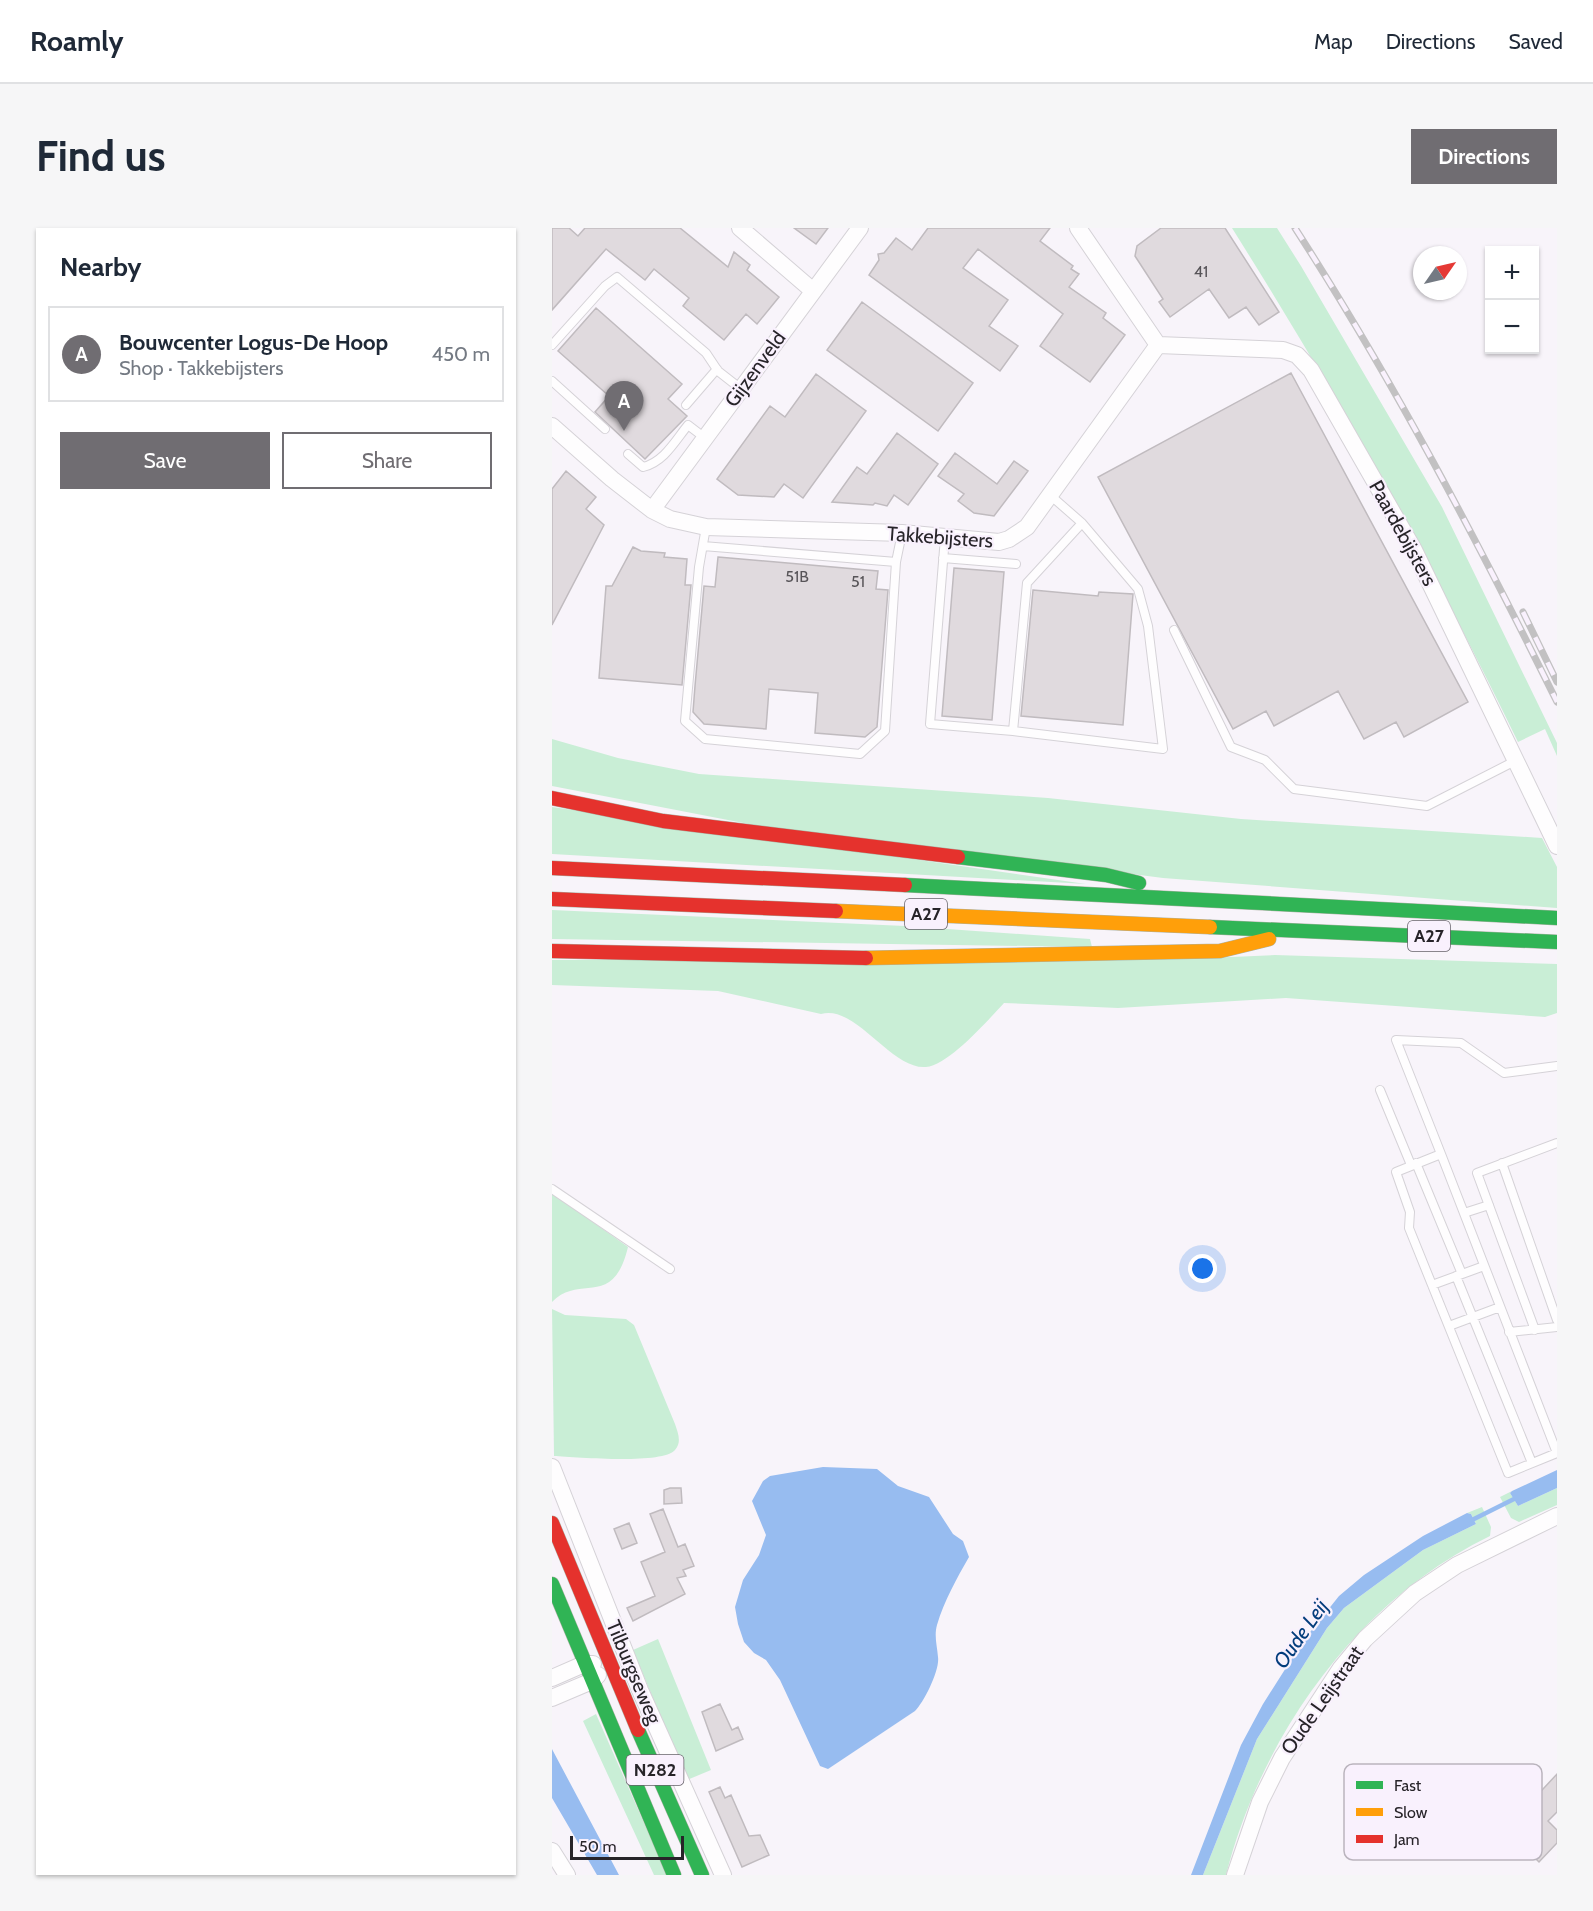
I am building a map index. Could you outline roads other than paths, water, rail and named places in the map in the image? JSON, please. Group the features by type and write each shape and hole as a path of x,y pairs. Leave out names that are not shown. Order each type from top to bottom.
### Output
{"main road":[{"name":"A27","path":"552,798 663,822 1106,875 1224,902"},
{"name":"A27","path":"552,868 1557,918"},
{"name":"A27","path":"552,899 1557,942"},
{"name":"A27","path":"552,951 881,958 1041,956 1220,951 1301,931"},
{"name":"Tilburgseweg","path":"552,1524 609,1664 702,1875"},
{"name":"N282","path":"552,1584 674,1875"}],"street":[{"path":"740,228 812,290"},
{"name":"Gijzenveld","path":"652,510 812,290 860,228"},
{"path":"1078,228 1158,345"},
{"name":"Takkebijsters","path":"552,426 652,510 670,519 706,527 902,533 999,542 1010,539 1027,527 1158,345"},
{"name":"Paardebijsters","path":"1158,345 1283,350 1305,362 1414,550 1518,760 1557,846"},
{"name":"Tilburgseweg","path":"552,1467 640,1690 723,1875"},
{"name":"Oude Leijstraat","path":"1235,1875 1260,1802 1282,1758 1341,1668 1365,1639 1415,1593 1457,1565 1557,1516"},
{"path":"552,1678 584,1664 609,1664"},
{"path":"552,1698 592,1681 609,1664"},
{"path":"552,1851 567,1875"}],"lane":[{"path":"552,345 605,286 617,277 706,352 717,369 741,388"},
{"path":"686,405 717,369"},
{"path":"552,381 605,429"},
{"path":"628,454 643,466 651,465 660,459 688,425 705,438"},
{"path":"945,537 930,724 1013,731 1163,749 1148,626 1138,589 1082,523 1050,495"},
{"path":"1013,731 1027,583 1082,523"},
{"path":"706,527 685,722 705,739 860,754 885,731 896,562 902,533"},
{"path":"703,546 896,562"},
{"path":"943,558 1016,564"},
{"path":"1174,630 1231,747 1264,760 1294,789 1427,806 1518,760"},
{"path":"1441,1154 1396,1172 1410,1212 1409,1228 1508,1473 1557,1454 1441,1154 1396,1040 1461,1043 1504,1073 1557,1065"},
{"path":"1380,1090 1414,1164 1532,1463"},
{"path":"1535,1330 1477,1173 1557,1143"},
{"path":"1502,1163 1554,1300 1557,1320"},
{"path":"552,1189 670,1269"},
{"path":"1464,1214 1489,1205"},
{"path":"1432,1285 1484,1266"},
{"path":"1449,1326 1500,1307"},
{"path":"1509,1332 1557,1327"}],"water":[{"path":"823,1467 877,1469 898,1486 929,1497 953,1534 963,1541 969,1557 947,1598 937,1625 938,1663 931,1686 923,1701 915,1711 828,1769 820,1766 780,1680 766,1660 754,1653 744,1642 735,1607 743,1580 759,1555 766,1535 752,1501 763,1481 770,1476"},
{"path":"1557,1470 1557,1488 1518,1506 1510,1493 1512,1491"},
{"path":"1467,1513 1471,1514 1476,1524 1423,1550 1344,1608 1327,1628 1257,1739 1203,1875 1191,1875 1241,1745 1263,1704 1303,1641 1339,1596 1364,1575 1423,1536"},
{"path":"552,1749 619,1875 597,1875 552,1798"}],"waterway":[{"name":"Oude Leij","path":"1470,1521 1516,1498"}],"railway":[{"path":"1295,228 1366,343 1433,461 1557,702"},
{"path":"1523,612 1557,682"}],"place":[{"name":"Bouwcenter Logus-De Hoop","path":"624,431"}]}
